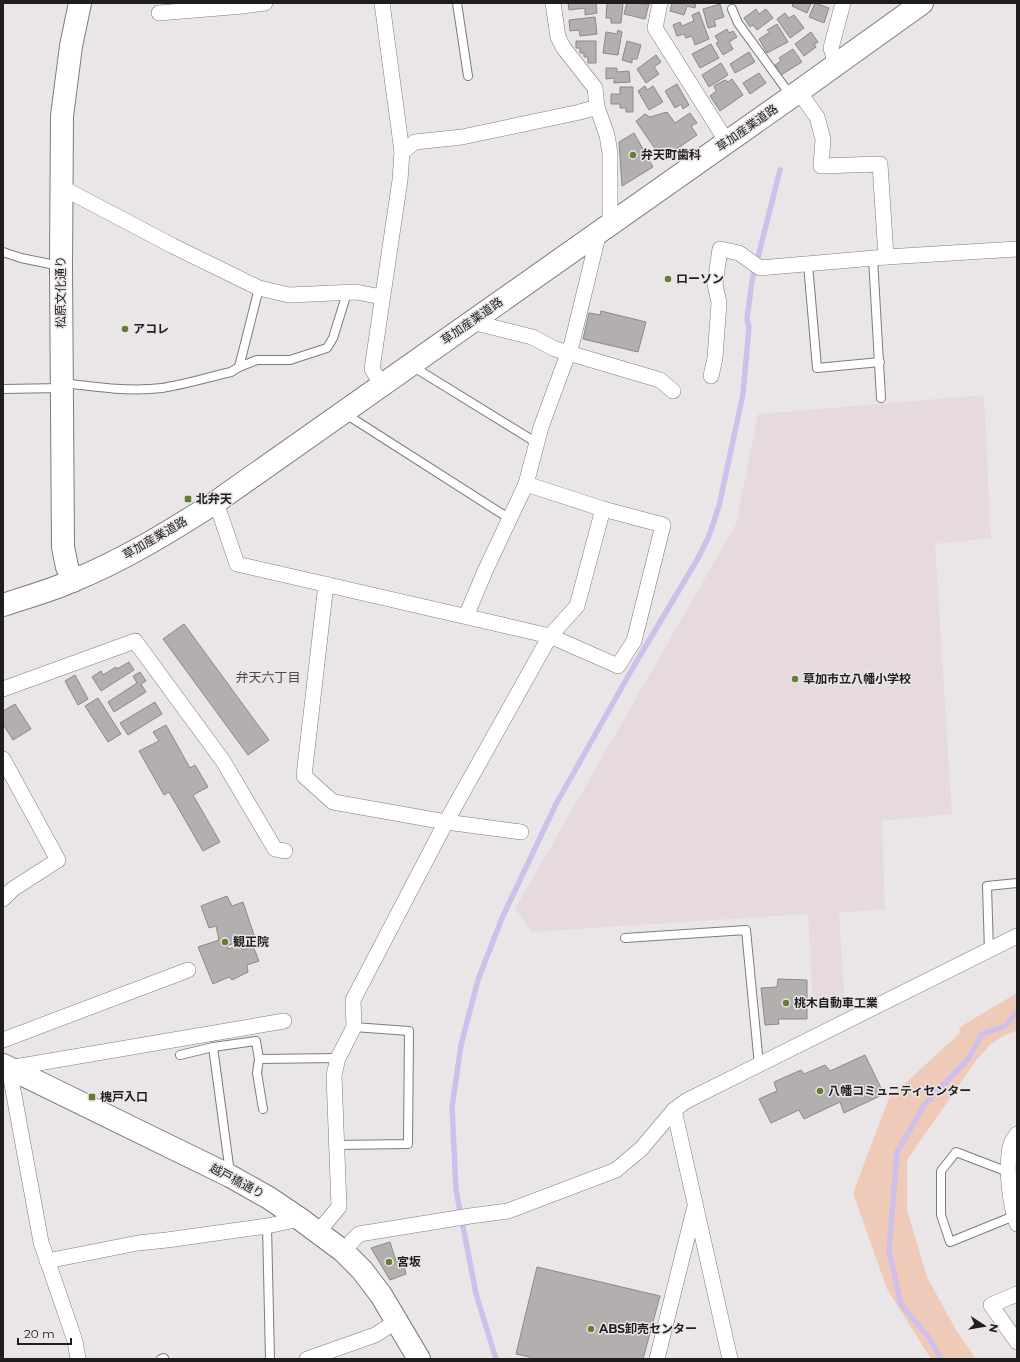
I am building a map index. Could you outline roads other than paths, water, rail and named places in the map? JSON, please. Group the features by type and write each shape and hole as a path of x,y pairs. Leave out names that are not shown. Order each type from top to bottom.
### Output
{"street":[{"name":"松原文化通り","path":"72,581 67,567 63,547 61,187 62,116 71,46 80,3"},
{"path":"159,13 265,3"},
{"path":"382,3 402,152 400,180 372,369 382,385"},
{"path":"466,616 486,569 526,484 541,427 569,353 604,228 610,153 607,136 597,107 594,88 563,47 558,36 553,3"},
{"path":"660,3 656,28 727,142"},
{"name":"草加産業道路","path":"3,604 72,581 109,564 172,530 216,502 795,95 922,3"},
{"path":"836,65 830,48 841,4"},
{"path":"795,95 817,117 823,138 821,166 880,164 879,258"},
{"path":"402,152 415,142 462,137 597,107"},
{"path":"61,187 173,246 259,288 289,295 356,292 382,297"},
{"path":"711,376 715,358 719,303 715,284 720,249 739,253 760,268 1017,249"},
{"path":"472,322 532,337 555,349 660,380 673,391"},
{"path":"216,502 237,564 550,636 618,666 634,641 663,526 603,510 526,484"},
{"path":"318,1232 339,1208 334,1075 338,1058 354,1027 353,1000 446,822 550,636 577,606 603,510"},
{"path":"326,584 304,776 333,802 446,822 521,832"},
{"path":"3,689 135,641 223,761 275,849 285,851"},
{"path":"3,759 58,860 13,889 3,899"},
{"path":"343,1251 359,1234 508,1211 616,1170 641,1150 674,1110 686,1101 1017,936"},
{"path":"3,1040 188,970"},
{"path":"78,1359 75,1341 41,1242 6,1066 284,1021"},
{"name":"越戸橋通り","path":"6,1066 230,1176 269,1198 300,1219 343,1251 362,1270 381,1295 419,1359"},
{"path":"674,1110 730,1359"},
{"path":"1016,1220 1008,1172 1011,1144 1017,1134"},
{"path":"657,1359 695,1207"},
{"path":"47,1261 138,1243 266,1226 300,1219"},
{"path":"1017,1294 991,1305 1017,1342"},
{"path":"307,1359 375,1335 397,1321"}],"lane":[{"path":"457,3 468,76"},
{"path":"732,9 738,23 795,95"},
{"path":"3,252 21,258 61,266"},
{"path":"879,258 881,398"},
{"path":"808,264 817,368 880,362"},
{"path":"239,367 259,288"},
{"path":"3,389 62,385 162,388 231,372 239,367 258,360 290,360 327,348 333,338 347,293"},
{"path":"410,365 537,443"},
{"path":"343,412 510,519"},
{"path":"989,951 987,886 1017,883"},
{"path":"625,938 746,930 759,1065"},
{"path":"336,1145 408,1144 409,1031 354,1027"},
{"path":"180,1055 213,1047 256,1042 259,1059 257,1073 263,1109"},
{"path":"213,1047 230,1176"},
{"path":"259,1059 338,1058"},
{"path":"1008,1172 956,1152 941,1171 940,1215 950,1242 1016,1220"},
{"path":"266,1226 270,1359"}],"waterway":[{"path":"496,1359 476,1294 456,1190 452,1107 461,1045 478,980 502,918 556,804 635,664 697,560 709,536 719,506 743,394 749,327 747,319 752,281 780,170"},
{"path":"941,1359 930,1339 901,1304 889,1251 897,1152 925,1104 968,1059 982,1034 1005,1026 1017,1012"}],"place":[{"name":"弁天町歯科","path":"633,155"},
{"name":"ローソン","path":"668,279"},
{"name":"アコレ","path":"125,329"},
{"name":"北弁天","path":"188,499"},
{"name":"草加市立八幡小学校","path":"795,679"},
{"name":"観正院","path":"225,942"},
{"name":"桃木自動車工業","path":"786,1003"},
{"name":"八幡コミュニティセンター","path":"820,1091"},
{"name":"槐戸入口","path":"92,1097"},
{"name":"宮坂","path":"389,1262"},
{"name":"ABS卸売センター","path":"591,1329"}],"district":[{"name":"弁天六丁目","path":"268,677"}]}
